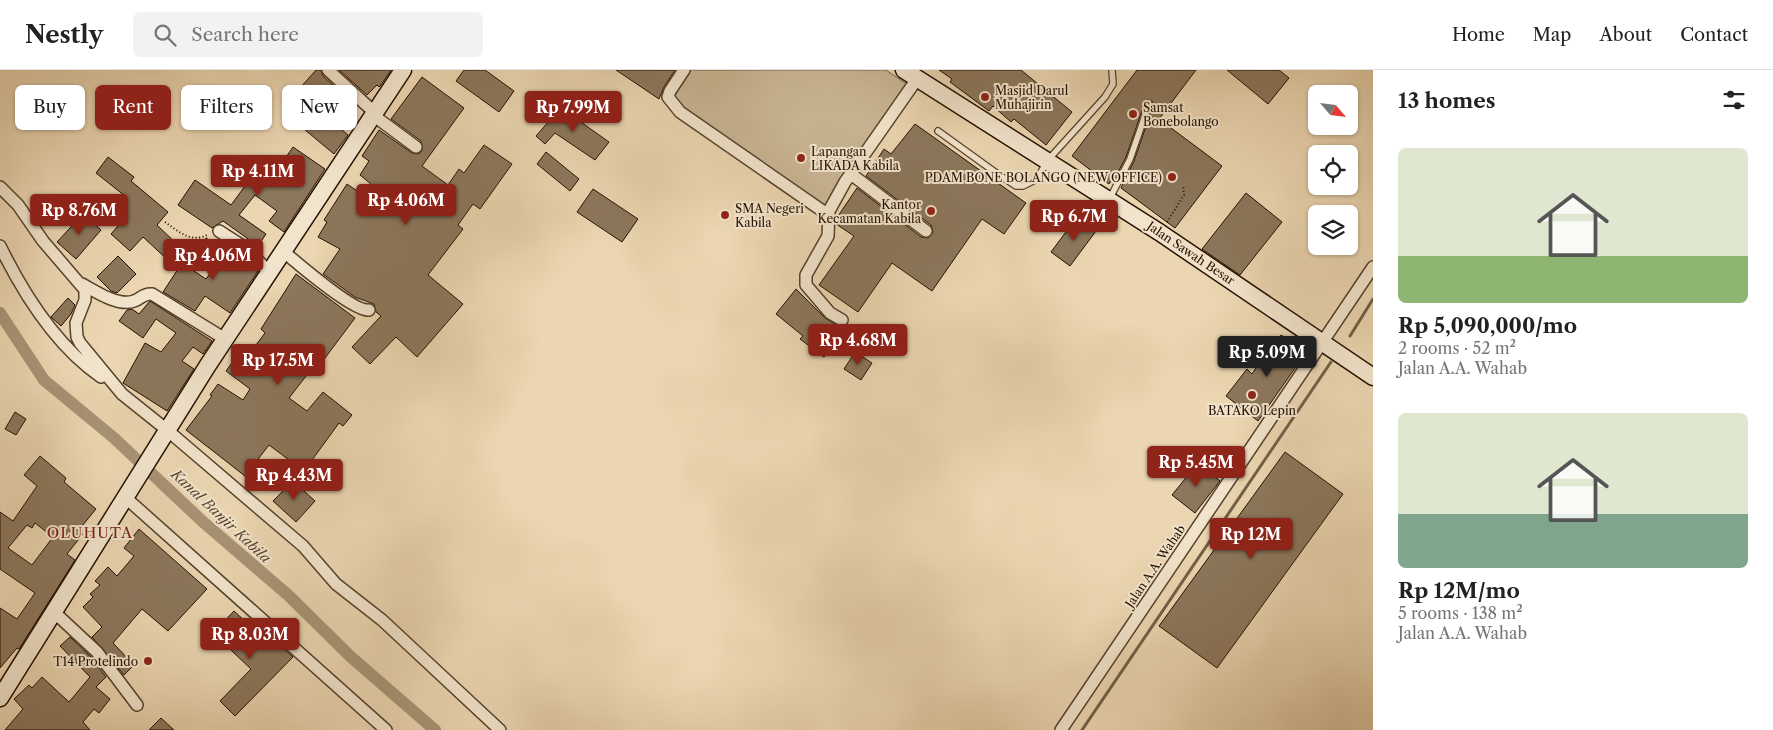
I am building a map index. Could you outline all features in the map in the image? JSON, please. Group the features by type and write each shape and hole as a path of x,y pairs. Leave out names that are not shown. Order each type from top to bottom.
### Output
{"main road":[{"path":"0,698 225,339 403,70"},
{"name":"Jalan Sawah Besar","path":"910,74 1159,232 1373,377"}],"street":[{"path":"328,70 374,114 416,147"},
{"path":"684,70 668,97 694,130 828,214"},
{"path":"842,320 830,313 818,301 804,280 828,236 828,214 910,74"},
{"path":"851,174 926,231"},
{"path":"0,187 18,205 43,240 82,284 86,297 77,320 77,337 111,383"},
{"path":"219,231 243,245 269,272"},
{"path":"0,246 16,279 41,315 89,368 111,383 166,433 245,494 304,546 336,584 382,620 500,730"},
{"path":"282,251 347,300 363,310 369,310"},
{"name":"Jalan A.A. Wahab","path":"1061,730 1324,344 1373,268"},
{"path":"82,284 123,302 133,302 144,294 152,294 225,339"},
{"path":"127,496 386,730"},
{"path":"54,612 97,652 137,705"}],"lane":[{"path":"938,131 1016,186 1023,186 1037,179 1048,160 1105,97 1113,84 1112,70"},
{"path":"1110,200 1130,159 1149,104"}],"path":[{"path":"1159,232 1184,195 1183,185"},
{"path":"165,222 189,238 202,238 219,231"}],"shaded area":[{"name":"Lapangan LIKADA Kabila","path":"691,70 886,70 908,85 820,212 669,105"}],"building":[{"path":"316,70 321,70 323,76 333,85 303,85"},
{"path":"339,70 391,70 381,85 379,87 377,85 367,95"},
{"path":"464,70 485,70 514,91 499,112 456,81"},
{"path":"616,70 675,70 659,99"},
{"path":"939,70 1021,70 1072,112 1046,145 1014,119 1011,122 993,106 989,111 950,82 952,79"},
{"path":"1137,70 1196,70 1159,119 1222,166 1175,228 1121,188 1134,161 1153,106 1152,101 1148,100 1145,102 1126,157 1113,182 1111,181 1109,184 1072,156"},
{"path":"1227,70 1279,70 1289,78 1268,104"},
{"path":"422,77 464,108 422,166 448,185 459,169 464,173 484,145 512,164 480,209 473,204 458,225 463,229 428,275 463,304 417,357 396,337 370,364 352,347 381,316 376,312 374,304 355,297 323,274 340,249 318,237 327,222 324,220 347,184 376,204 383,194 360,175 369,161 362,156 379,130 412,153 418,154 422,151 421,141 391,119"},
{"path":"565,103 574,111 571,115 609,142 595,160 555,133 545,144 536,136"},
{"name":"Kantor Kecamatan Kabila","path":"915,124 1026,203 1004,234 982,219 932,291 892,263 858,312 819,285 854,236 836,224 836,219 857,188 921,237 928,238 933,232 931,225 866,176 884,149 891,154"},
{"path":"305,130 342,130 348,135 334,154"},
{"path":"293,147 325,169 284,232 269,221 277,211 255,195 239,215 266,234 258,246 223,221 212,228 178,205 195,180 231,205 254,174 267,185"},
{"path":"546,152 579,179 570,191 537,164"},
{"path":"108,157 134,177 131,181 168,212 157,225 182,249 170,262 143,237 130,251 111,234 125,218 114,209 125,196 96,173"},
{"path":"593,189 638,219 622,242 577,212"},
{"path":"1246,193 1282,222 1240,275 1202,249"},
{"path":"83,214 101,230 76,259 57,242"},
{"path":"1077,217 1096,231 1070,266 1051,252"},
{"path":"206,238 226,251 227,249 258,271 230,313 205,296 195,311 163,292 182,263 206,279 220,260 200,248"},
{"path":"118,256 136,274 117,293 111,291 97,277"},
{"path":"296,274 355,318 316,370 313,367 289,398 307,411 323,392 352,415 343,426 339,423 304,471 269,445 245,476 186,430 212,396 210,395 218,384 243,400 250,389 226,371 234,360 241,365 265,333 261,329"},
{"path":"796,289 825,318 845,330 824,357 800,339 803,336 776,314"},
{"path":"68,298 75,305 71,314 61,326 51,317"},
{"path":"150,301 212,341 203,354 193,347 182,361 194,369 167,411 123,383 145,343 161,352 176,333 156,319 143,338 119,321 127,310 132,309 139,314"},
{"path":"1281,335 1307,351 1258,421 1226,396 1247,369 1252,374 1264,356 1267,357"},
{"path":"855,352 872,363 861,380 844,369"},
{"path":"15,412 26,419 16,435 5,429"},
{"path":"1285,452 1343,494 1217,668 1159,626"},
{"path":"40,456 66,478 64,482 96,509 78,531 83,534 67,554 75,560 19,649 17,648 0,668 0,608 17,619 35,593 0,569 0,512 13,521 37,486 24,475","holes":["35,523 53,537 32,565 8,548 27,525 32,528"]},
{"path":"1198,463 1220,481 1195,513 1172,495"},
{"path":"293,481 315,501 296,522 273,501"},
{"path":"139,529 207,589 168,631 142,609 113,643 134,665 124,675 92,637 102,627 83,607 93,597 90,594 100,585 95,581 108,567 117,576 134,556 124,548"},
{"path":"234,611 273,647 277,643 293,657 235,716 220,701 251,669 213,633"},
{"path":"70,637 91,657 106,677 96,687 110,699 99,713 94,709 83,722 90,730 5,730 23,709 14,699 29,685 32,688 42,677 69,702 90,677 60,646"},
{"path":"161,718 174,730 149,730"}],"waterway":[{"path":"1350,336 1373,299"},
{"name":"Kanal Banjir Kabila","path":"0,313 44,380 114,438 202,521 288,595 351,657 435,730"},
{"path":"1082,730 1331,362"}],"place":[{"name":"Masjid Darul Muhajirin","path":"985,97"},
{"name":"Samsat Bonebolango","path":"1133,114"},
{"name":"Lapangan LIKADA Kabila","path":"801,158"},
{"name":"PDAM BONE BOLANGO (NEW OFFICE)","path":"1172,177"},
{"name":"Kantor Kecamatan Kabila","path":"931,211"},
{"name":"SMA Negeri Kabila","path":"725,215"},
{"name":"BATAKO Lepin","path":"1252,395"},
{"name":"T14 Protelindo","path":"148,661"}],"district":[{"name":"OLUHUTA","path":"90,532"}]}
